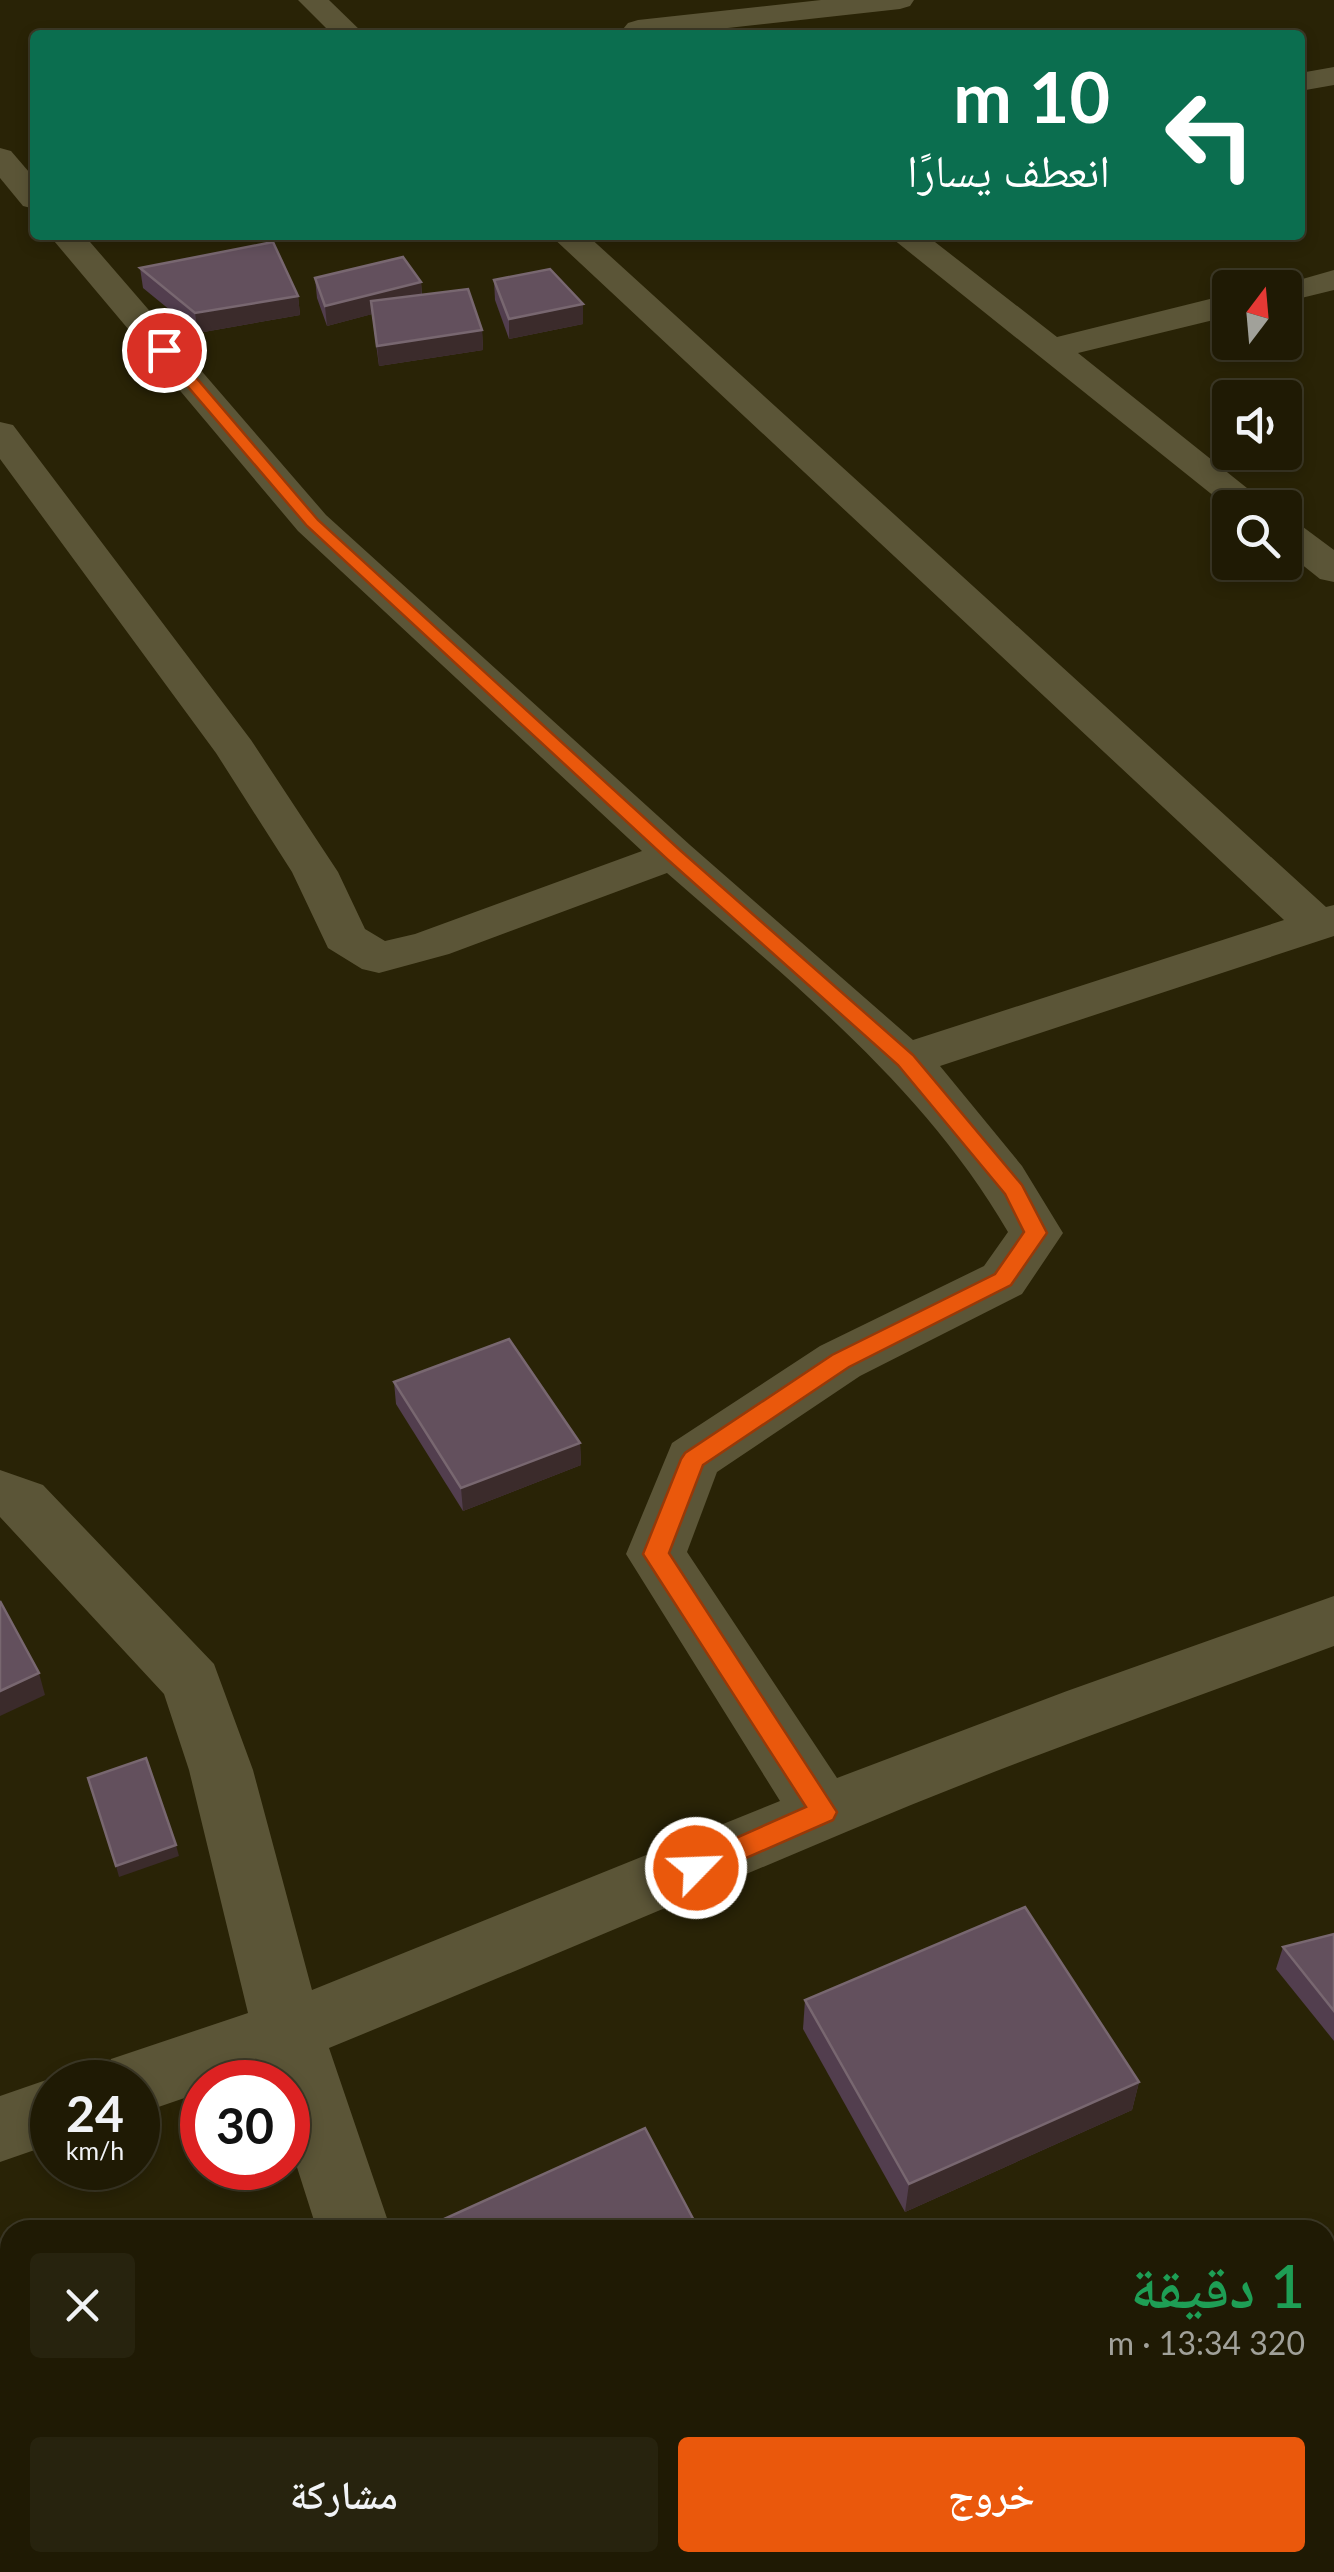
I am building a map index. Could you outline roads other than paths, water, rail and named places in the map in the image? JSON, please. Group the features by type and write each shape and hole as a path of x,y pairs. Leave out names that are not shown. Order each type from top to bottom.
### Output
{"street":[{"path":"312,0 345,30"},
{"path":"658,30 900,0"},
{"path":"616,8 640,30"},
{"path":"1305,81 1334,76"},
{"path":"0,158 30,193"},
{"path":"70,240 312,523 674,855 906,1060 1014,1191 1036,1233 1003,1280 840,1361 693,1459 656,1554 824,1812"},
{"path":"573,240 1326,923 906,1060"},
{"path":"911,240 1230,490"},
{"path":"1302,288 1334,280"},
{"path":"1050,349 1212,310"},
{"path":"0,434 235,748 315,872 345,938 379,958 432,944 674,855"},
{"path":"1302,545 1334,570"},
{"path":"0,1493 22,1502 192,1682 220,1770 288,2032 351,2220"},
{"path":"160,2074 288,2032 696,1868 824,1812 1089,1709 1334,1621"},
{"path":"0,2091 30,2091"},
{"path":"0,2129 30,2119"}]}
